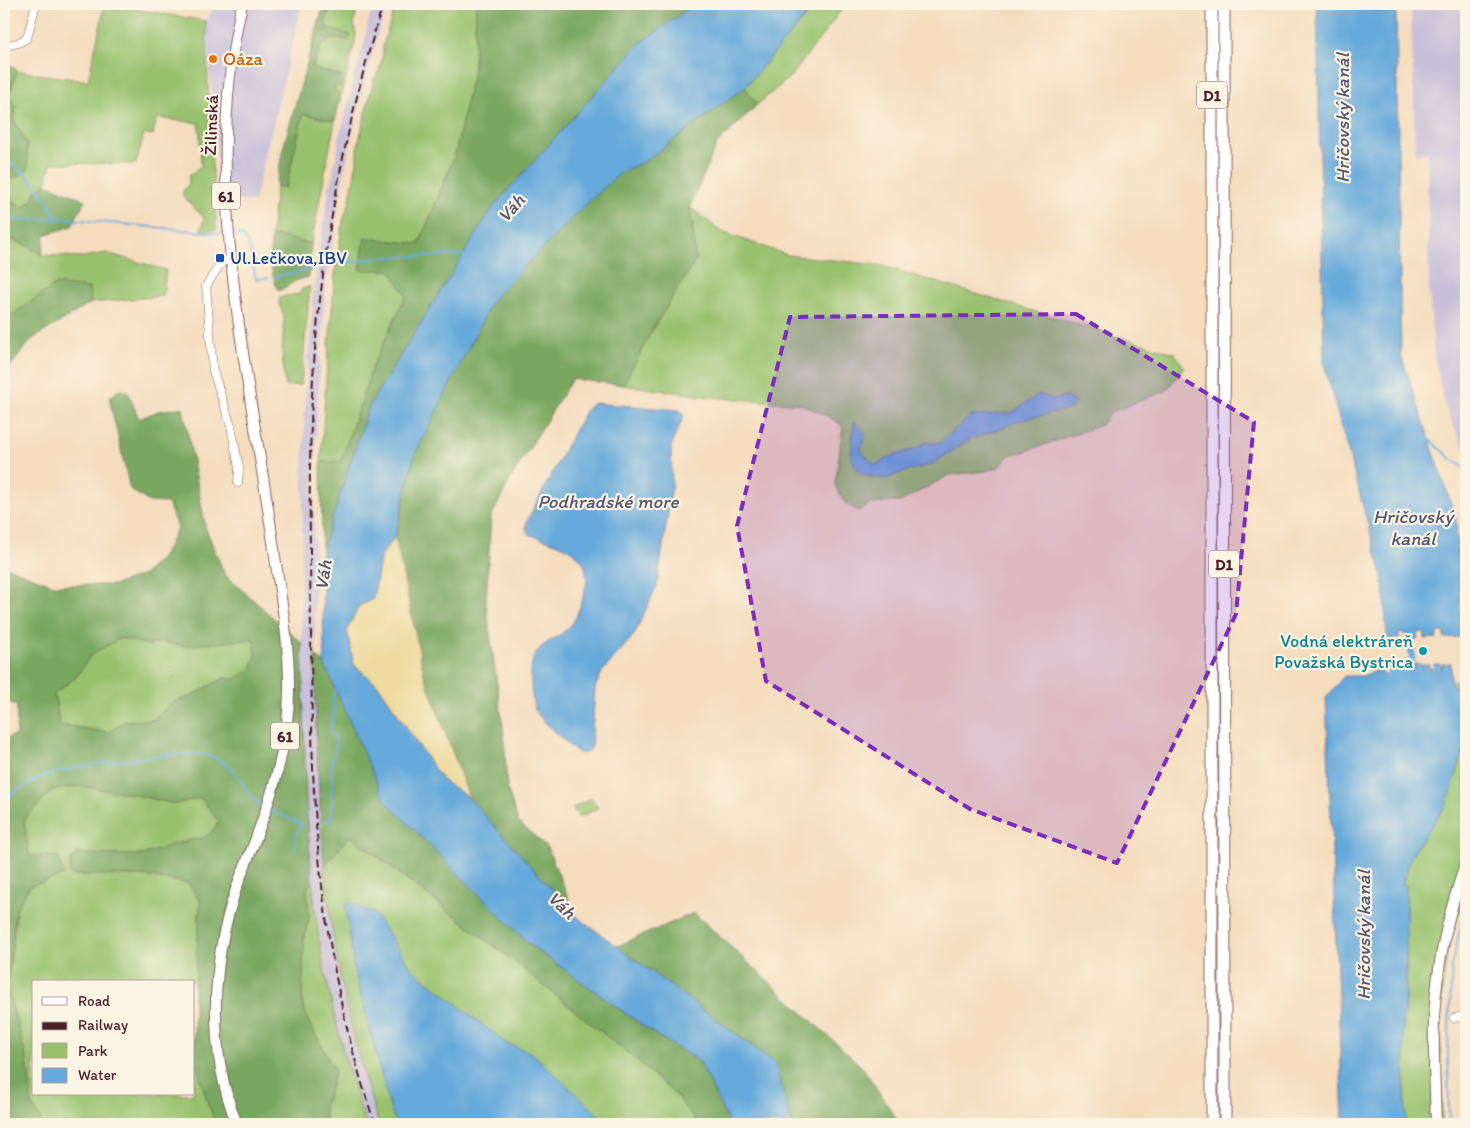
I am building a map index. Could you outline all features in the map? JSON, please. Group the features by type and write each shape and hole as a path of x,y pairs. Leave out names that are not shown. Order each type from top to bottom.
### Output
{"highway":[{"name":"D1","path":"1212,4 1212,1124"},
{"name":"D1","path":"1224,4 1224,1124"}],"main road":[{"name":"Žilinská","path":"237,1124 230,1106 220,1058 216,1010 219,965 227,920 234,895 260,827 281,757 287,729 289,691 286,639 241,338 227,209 226,141 230,64 242,4"},
{"path":"1436,1124 1434,1017 1443,943 1466,863"}],"street":[{"path":"4,46 18,43 27,38 36,4"},
{"path":"231,259 224,261 219,266 206,286 214,371 231,426 239,468 238,484"},
{"path":"1454,1018 1466,1016"}],"highlighted area":[{"path":"1076,314 1254,422 1236,614 1117,863 970,809 766,681 737,526 790,317"}],"shaded area":[{"path":"216,4 302,4 254,202 220,198 206,21"},
{"path":"376,4 387,4 366,76 352,135 341,187 343,188 342,193 340,193 326,283 314,472 315,695 322,845 334,946 343,997 355,1045 379,1124 366,1124 343,1049 331,1000 314,897 309,846 304,744 301,579 303,534 301,528 303,527 302,470 305,421 303,412 305,412 308,360 306,359 307,354 309,354 312,304 320,249 319,241 321,241 329,191 327,190 328,185 331,185 341,128 353,77 354,73 356,73 368,21"},
{"path":"1411,4 1466,4 1466,448 1464,449 1444,404 1434,353 1429,290 1427,153 1415,154"}],"green space":[{"path":"105,4 206,21 210,139 217,230 201,230 204,218 183,196 183,191 189,184 189,175 201,166 199,123 157,118 153,135 144,134 136,164 51,163 46,184 36,190 33,200 22,207 4,193 4,177 11,180 27,144 14,120 16,107 9,95 17,71 88,81"},
{"path":"324,4 330,4 325,24 329,29 350,35 349,40 333,38 321,46 312,68 342,76 341,86 335,86 334,90 341,96 335,121 303,114 286,187 276,186 283,148"},
{"path":"330,4 354,5 350,11 344,11"},
{"path":"331,4 344,11 350,11 354,5 358,6 354,23 355,42 341,96 334,90 335,86 312,69 321,46 333,38 348,40 350,35 329,29 325,24"},
{"path":"396,4 476,4 474,66 455,155 419,244 365,238 390,270 406,295 373,365 341,462 321,462 335,275 343,220 349,204 357,162 357,149 374,79 379,71 383,45"},
{"path":"476,4 695,4 640,43 493,207 369,406 322,550 321,462 341,461 373,365 406,295 390,270 360,270 365,238 419,244 455,155 474,66"},
{"path":"816,4 846,4 792,75 757,105 745,87"},
{"path":"4,59 17,71 9,95 16,107 14,120 27,144 28,170 11,180 4,177"},
{"path":"745,87 757,105 717,144 690,207 696,260 655,325 623,385 572,379 511,478 491,517 486,604 504,735 507,788 518,822 547,847 576,916 469,798 424,675 395,537 414,456 493,299 580,210 622,171 644,162"},
{"path":"303,114 335,121 311,244 278,236 271,237 276,186 286,187"},
{"path":"46,184 85,200 72,226 45,235 42,255 28,246 13,240 4,244 4,193 22,207 33,200 36,190"},
{"path":"690,207 722,232 787,255 879,265 1174,353 1184,367 1166,391 1111,412 1101,425 1009,455 999,467 985,471 949,475 900,502 871,504 858,511 844,502 835,485 843,426 828,416 801,404 711,397 623,385 655,325 696,260"},
{"path":"278,236 311,244 309,277 297,280 279,291 272,272 271,258 271,237"},
{"path":"13,240 28,246 42,255 84,257 106,253 166,270 163,296 91,303 89,288 9,316 4,320 4,244"},
{"path":"56,284 89,288 91,303 32,339 9,368 4,371 4,320"},
{"path":"310,286 301,385 285,386 282,354 284,316 279,304 280,297 299,294 302,289"},
{"path":"120,389 128,392 139,419 158,411 183,407 206,529 225,575 302,643 306,796 312,881 307,889 309,918 304,937 302,1002 308,1021 335,1070 324,1109 326,1124 216,1124 208,1104 195,1058 195,988 200,901 188,883 144,876 70,875 70,862 76,854 143,855 174,844 208,836 219,822 201,798 175,804 132,794 81,786 52,790 24,819 29,856 58,857 64,875 30,886 16,908 7,988 27,1060 32,1105 43,1124 4,1124 4,739 16,735 17,706 4,700 4,566 54,585 115,585 143,575 164,555 177,528 168,503 149,502 130,489 109,398","holes":["121,638 149,645 162,642 183,646 254,639 256,656 250,670 236,679 224,678 191,696 173,702 153,720 125,721 109,732 60,725 54,694 75,678 92,654"]},
{"path":"121,638 149,645 162,642 183,646 254,639 256,656 250,670 235,679 224,678 191,696 173,702 153,720 125,721 109,732 60,725 54,693 75,678 92,654"},
{"path":"315,655 324,663 530,945 653,1033 700,1062 729,1124 698,1124 676,1095 635,1059 506,955 350,835 324,867 316,743"},
{"path":"1464,676 1466,677 1466,704 1451,682"},
{"path":"1466,742 1466,885 1447,954 1440,1009 1442,1124 1406,1124 1403,1025 1406,983 1406,886 1402,884 1413,852 1447,802"},
{"path":"81,786 132,794 175,804 201,798 219,822 208,836 174,844 143,855 76,854 70,862 71,875 144,876 188,883 200,901 195,988 195,980 32,980 32,1096 195,1096 195,1058 208,1104 216,1124 183,1122 179,1124 43,1124 32,1105 27,1060 7,988 17,908 30,886 58,857 29,856 24,819 52,790"},
{"path":"592,798 598,808 579,818 573,808"},
{"path":"349,835 506,955 635,1059 676,1095 698,1124 379,1124 360,1061 344,997 332,932 324,867"},
{"path":"312,881 325,974 347,1064 366,1124 326,1124 324,1109 335,1070 308,1021 302,1002 304,937 309,918 307,889"},
{"path":"694,913 863,1068 900,1124 792,1124 775,1063 617,946"}],"sand":[{"path":"395,537 424,675 469,798 442,780 378,685 354,665 347,630 359,606 373,598 381,555"}],"water":[{"name":"Váh","path":"695,4 816,4 745,87 644,162 622,171 580,210 493,299 414,456 395,537 381,555 373,599 359,606 347,629 354,665 378,685 442,780 469,798 576,916 775,1063 792,1124 729,1124 700,1062 653,1033 530,945 385,801 324,663 322,550 369,406 493,207 640,43"},
{"name":"Hričovský kanál","path":"1317,4 1396,4 1401,355 1456,518 1462,637 1444,638 1444,632 1437,632 1437,638 1425,639 1425,632 1418,633 1418,639 1406,639 1406,633 1399,633 1399,639 1387,639 1383,579 1324,364"},
{"path":"1039,394 1054,399 1067,397 1075,403 1070,409 1017,421 1003,428 972,438 932,464 887,479 867,476 856,469 851,455 854,422 865,432 861,451 875,465 892,456 918,448 924,443 939,443 971,416 1011,413"},
{"name":"Podhradské more","path":"594,403 680,410 683,413 683,418 671,448 672,486 657,586 634,635 602,672 595,688 591,749 580,753 548,725 535,710 531,674 532,664 537,652 546,643 568,628 576,617 586,586 585,567 581,560 568,549 528,534 526,529 527,521 585,411"},
{"name":"Hričovský kanál","path":"1451,663 1451,682 1466,704 1466,742 1451,793 1443,810 1413,852 1402,884 1406,885 1406,983 1403,1025 1406,1124 1343,1124 1326,698 1344,676 1362,676 1382,669 1382,675 1388,675 1389,667 1393,667 1393,670 1395,670 1396,665 1402,665 1403,670 1404,665 1410,664 1410,669 1414,670 1415,664 1421,664 1422,669 1423,664 1429,664 1429,668 1433,669 1434,664 1440,664 1442,669 1442,664"},
{"path":"349,903 374,913 411,968 506,1043 532,1053 608,1124 397,1124 390,1108 355,973 345,904"}],"waterway":[{"path":"4,159 28,177 57,217"},
{"path":"4,221 58,218 226,234"},
{"path":"233,234 243,236 248,243 256,279 268,278"},
{"path":"339,264 386,257 464,255"},
{"path":"274,277 314,269"},
{"path":"1428,438 1466,469"},
{"name":"Hričovský kanál","path":"1409,676 1412,658 1410,630"},
{"path":"324,822 331,819 332,761 336,748 335,737 330,729 334,714 333,696 336,690"},
{"path":"4,798 41,777 60,771 132,759 182,754 213,757 222,762 235,772 251,796 264,807"},
{"path":"271,810 301,824"},
{"path":"295,849 297,832 302,824"},
{"path":"1449,1124 1448,1051 1452,963 1466,906"}],"railway":[{"path":"375,1124 345,1021 331,952 321,881 313,767 310,474 313,378 322,283 329,236 346,142 369,50 383,4"}],"place":[{"name":"Oáza","path":"213,59"},
{"name":"Ul.Lečkova,IBV","path":"220,258"},
{"name":"Vodná elektráreň Považská Bystrica","path":"1423,651"}]}
